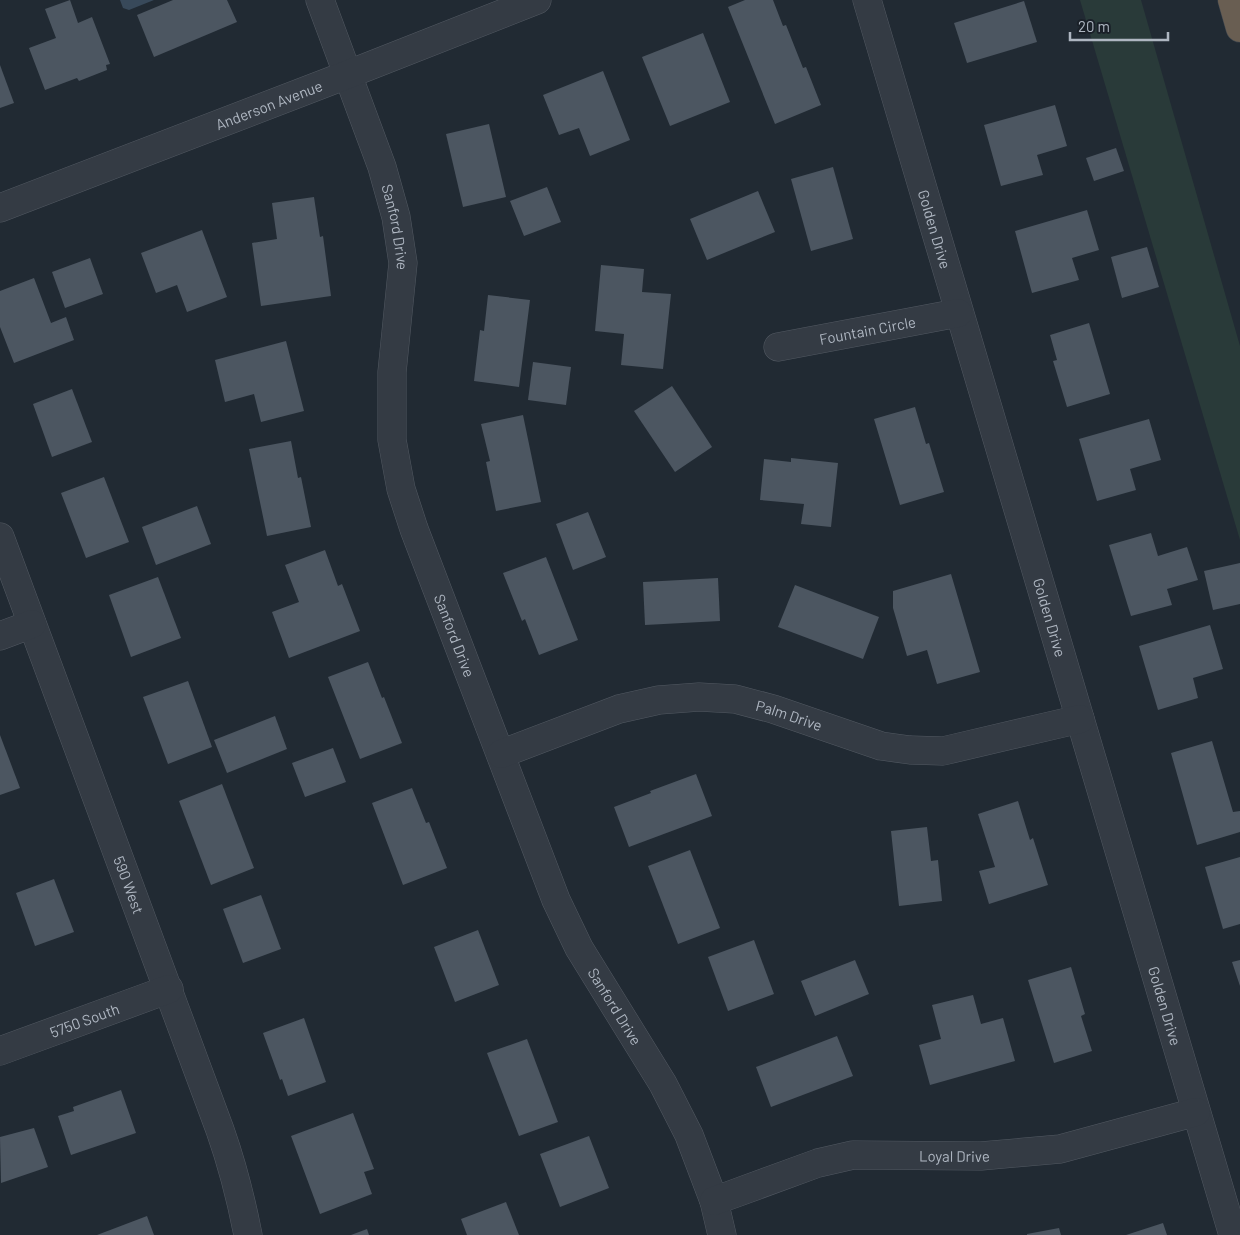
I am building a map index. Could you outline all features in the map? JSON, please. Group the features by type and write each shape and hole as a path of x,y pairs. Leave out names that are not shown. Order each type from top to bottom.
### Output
{"highway":[{"path":"1232,0 1240,28"}],"street":[{"name":"Sanford Drive","path":"320,0 382,167 396,217 403,263 392,372 392,440 401,489 414,529 556,900 579,948 664,1084 689,1136 714,1201 722,1235"},
{"name":"Anderson Avenue","path":"0,208 537,0"},
{"name":"Golden Drive","path":"867,0 1233,1235"},
{"name":"Fountain Circle","path":"778,347 958,312"},
{"name":"590 West","path":"0,538 232,1164 248,1235"},
{"path":"0,636 32,624"},
{"name":"Palm Drive","path":"501,754 618,709 659,700 699,697 735,699 773,709 881,746 910,750 943,751 1080,719"},
{"name":"5750 South","path":"0,1051 168,989"},
{"name":"Loyal Drive","path":"714,1201 818,1163 853,1155 981,1156 1060,1149 1196,1112"}],"shaded area":[{"path":"1080,0 1141,0 1240,346 1240,540"}],"water":[{"path":"120,0 154,0 129,10 123,8"}],"building":[{"path":"70,0 78,23 92,17 110,64 106,65 107,70 79,81 77,78 45,90 29,48 56,38 45,9"},
{"path":"173,0 227,0 237,22 154,57 137,15"},
{"path":"745,0 773,0 783,26 786,25 803,68 806,67 821,105 775,124 728,7"},
{"path":"1024,1 1037,42 967,63 954,23"},
{"path":"703,33 730,102 670,126 642,57"},
{"path":"0,65 14,103 0,108"},
{"path":"603,71 630,140 590,156 579,128 559,135 543,95"},
{"path":"1055,105 1067,146 1037,155 1043,175 1001,186 984,125"},
{"path":"489,124 506,197 463,207 446,134"},
{"path":"1116,148 1124,171 1094,181 1086,158"},
{"path":"833,167 853,239 811,251 791,179"},
{"path":"547,187 561,222 524,236 510,201"},
{"path":"758,191 775,232 707,260 690,219"},
{"path":"314,197 320,237 323,236 331,296 261,306 252,243 277,239 272,203"},
{"path":"1087,210 1099,250 1072,258 1079,280 1032,293 1015,231"},
{"path":"202,230 227,297 187,312 177,285 156,293 141,253"},
{"path":"1147,247 1159,287 1122,298 1111,257"},
{"path":"90,258 103,294 65,308 52,272"},
{"path":"601,265 644,269 642,292 671,294 663,369 621,365 624,334 595,331"},
{"path":"34,278 51,323 66,317 74,340 14,363 0,327 0,291"},
{"path":"488,295 530,300 519,387 474,381 480,330 484,331"},
{"path":"1089,323 1110,394 1067,407 1053,361 1057,360 1050,335"},
{"path":"286,341 304,411 261,422 254,394 225,402 215,360"},
{"path":"533,362 571,367 566,405 528,400"},
{"path":"672,386 712,447 675,472 634,411"},
{"path":"72,389 92,442 52,457 33,404"},
{"path":"915,407 926,444 929,443 944,492 900,505 874,419"},
{"path":"523,415 541,502 496,511 486,462 490,461 481,424"},
{"path":"1149,419 1161,460 1130,469 1136,490 1097,501 1079,439"},
{"path":"291,441 298,478 301,477 311,527 267,536 249,449"},
{"path":"791,458 838,463 831,527 801,524 804,504 760,500 764,459 791,462"},
{"path":"104,477 129,542 86,558 61,493"},
{"path":"197,506 211,544 156,565 142,527"},
{"path":"588,512 606,557 573,570 556,524"},
{"path":"1151,533 1158,556 1187,547 1198,580 1167,589 1172,605 1131,616 1109,545"},
{"path":"325,550 338,586 342,584 360,631 289,658 272,612 299,602 285,565"},
{"path":"546,557 578,640 539,655 525,619 522,621 503,573"},
{"path":"1240,563 1240,604 1213,610 1204,571"},
{"path":"951,574 980,672 937,684 927,650 907,656 893,608 893,591"},
{"path":"158,577 181,638 131,657 109,595"},
{"path":"718,578 720,621 645,625 643,582"},
{"path":"795,585 879,617 863,659 778,627"},
{"path":"1210,625 1223,669 1193,678 1198,698 1158,710 1139,646"},
{"path":"368,662 402,743 360,759 328,677"},
{"path":"188,681 212,747 168,764 143,697"},
{"path":"275,716 287,749 227,773 214,740"},
{"path":"0,735 20,788 0,795"},
{"path":"1212,741 1233,812 1240,811 1240,832 1197,845 1171,753"},
{"path":"333,748 346,782 305,797 292,763"},
{"path":"696,774 712,816 629,847 614,807"},
{"path":"222,784 254,868 211,885 179,801"},
{"path":"412,788 426,823 429,822 447,868 403,885 372,803"},
{"path":"1018,801 1030,840 1033,838 1048,885 989,904 979,871 995,867 978,814"},
{"path":"927,827 931,861 938,860 942,901 899,906 891,831"},
{"path":"690,850 720,928 678,944 648,866"},
{"path":"1240,857 1240,924 1223,929 1205,867"},
{"path":"54,879 74,932 35,946 16,893"},
{"path":"261,895 281,949 243,963 223,909"},
{"path":"478,930 499,985 455,1002 434,947"},
{"path":"754,940 774,994 728,1011 708,957"},
{"path":"855,960 869,994 815,1016 801,981"},
{"path":"1240,960 1240,986 1232,962"},
{"path":"1071,967 1085,1014 1081,1016 1092,1051 1054,1063 1028,980"},
{"path":"973,995 981,1024 1003,1018 1015,1061 930,1085 919,1045 941,1039 932,1005"},
{"path":"304,1018 326,1082 288,1096 282,1079 280,1080 263,1033"},
{"path":"837,1036 853,1076 771,1107 756,1067"},
{"path":"527,1039 558,1122 519,1136 487,1053"},
{"path":"121,1090 136,1133 71,1155 58,1116 74,1111 73,1107"},
{"path":"353,1113 374,1169 364,1172 372,1194 320,1214 291,1136"},
{"path":"34,1128 48,1167 1,1183 0,1137"},
{"path":"589,1136 609,1188 560,1207 540,1154"},
{"path":"506,1202 519,1235 467,1235 461,1219"},
{"path":"147,1216 154,1235 97,1235"},
{"path":"1163,1223 1167,1235 1126,1235"},
{"path":"1059,1228 1061,1235 1027,1235 1027,1234"},
{"path":"367,1229 369,1235 351,1235"}]}
